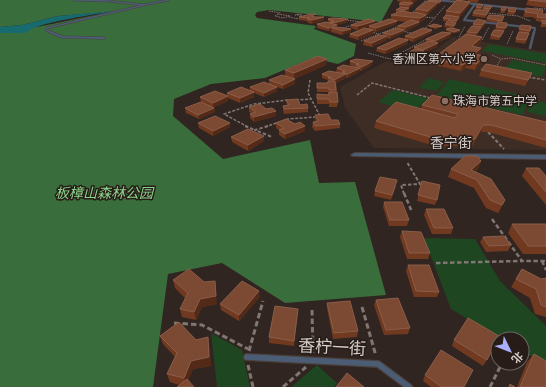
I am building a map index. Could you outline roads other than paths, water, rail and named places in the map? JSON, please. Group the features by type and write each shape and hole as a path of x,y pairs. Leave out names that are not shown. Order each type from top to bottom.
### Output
{"street":[{"name":"香宁街","path":"355,155 546,156"}],"lane":[{"path":"74,0 108,1 144,5"},
{"path":"104,38 62,37 46,30 48,28 168,0"},
{"path":"438,0 530,10"},
{"path":"475,4 464,20 535,28 530,48"},
{"name":"香柠一街","path":"247,358 378,364 409,387"}],"water":[{"path":"125,10 57,21 32,29 26,33 0,33 0,27 22,25 58,16"}],"place":[{"name":"香洲区第六小学","path":"484,59"},
{"name":"珠海市第五中学","path":"445,101"}],"park label":[{"name":"板樟山森林公园","path":"104,193"}]}
